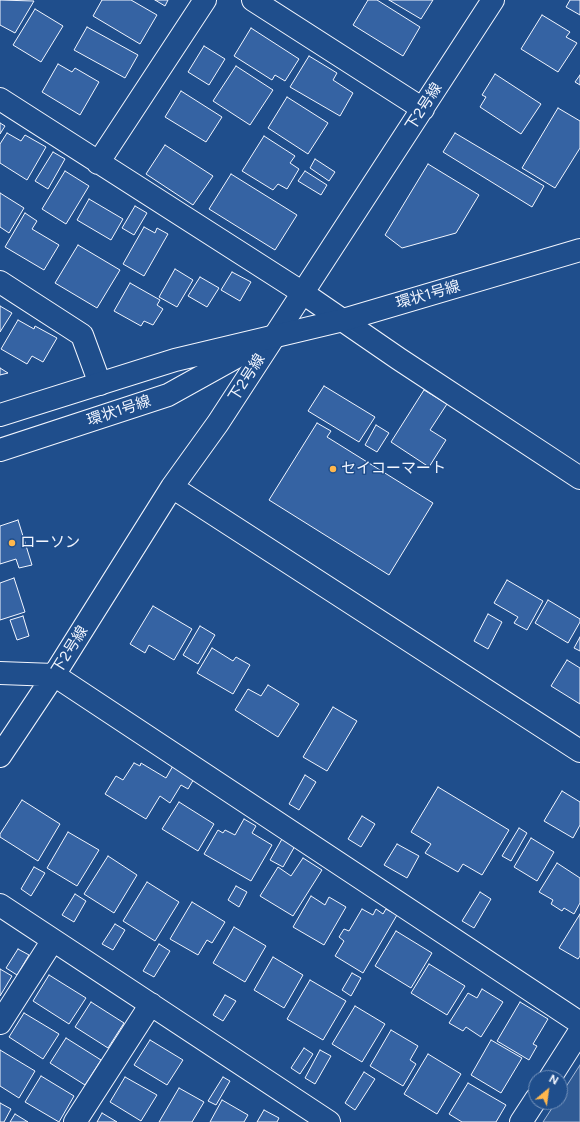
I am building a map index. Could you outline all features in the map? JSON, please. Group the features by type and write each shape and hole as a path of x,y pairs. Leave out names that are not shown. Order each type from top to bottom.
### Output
{"street":[{"path":"98,163 205,0"},
{"path":"253,0 423,109"},
{"name":"下2号線","path":"0,756 54,675 172,487 218,423 493,0"},
{"path":"0,99 303,293 398,359 580,478"},
{"name":"環状1号線","path":"0,415 175,360 343,320 580,250"},
{"path":"0,282 82,335 100,384"},
{"name":"環状1号線","path":"0,450 168,395 275,336"},
{"path":"172,487 580,750"},
{"path":"0,673 54,675 580,1023"},
{"path":"0,904 329,1122"},
{"path":"0,1023 53,940"},
{"path":"75,1122 151,1004"},
{"path":"555,1070 580,1030"},
{"path":"521,1122 529,1110"}],"shaded area":[{"path":"580,1065 580,1122 543,1122 551,1110 568,1110 568,1084"}],"building":[{"path":"0,0 34,1 15,33 0,25"},
{"path":"102,0 131,0 157,15 140,44 93,16"},
{"path":"155,0 168,0 165,6"},
{"path":"368,0 377,0 420,27 403,56 353,25"},
{"path":"389,0 433,0 421,19"},
{"path":"570,0 580,0 580,15 566,7"},
{"path":"35,9 63,26 41,62 13,45"},
{"path":"542,15 570,32 566,37 577,43 558,72 521,49"},
{"path":"87,27 138,55 125,78 74,50"},
{"path":"251,28 299,59 285,81 275,75 272,80 234,56"},
{"path":"204,46 225,59 209,85 188,72"},
{"path":"309,56 337,73 333,80 353,93 340,116 290,87"},
{"path":"58,64 72,72 75,68 99,82 80,115 42,92"},
{"path":"236,66 273,90 250,125 213,101"},
{"path":"495,74 541,104 521,134 480,107 486,97 482,95"},
{"path":"580,75 580,85 575,82"},
{"path":"181,91 222,117 206,142 165,117"},
{"path":"287,97 328,123 308,154 268,128"},
{"path":"558,108 580,121 580,148 555,188 522,168"},
{"path":"0,123 5,126 0,134"},
{"path":"7,133 21,141 25,135 46,147 27,180 0,163 0,144"},
{"path":"455,133 544,186 532,207 443,152"},
{"path":"264,136 295,156 290,163 299,169 287,189 278,184 273,190 242,171"},
{"path":"165,145 213,176 193,205 146,174"},
{"path":"53,152 65,159 48,189 35,181"},
{"path":"315,159 335,172 329,181 310,168"},
{"path":"428,164 479,195 456,233 402,248 385,235"},
{"path":"65,171 89,186 66,224 42,209"},
{"path":"305,171 327,185 321,195 298,181"},
{"path":"231,174 297,215 275,250 209,209"},
{"path":"0,193 24,208 9,233 0,227"},
{"path":"89,199 123,219 111,240 77,220"},
{"path":"135,206 147,213 134,235 122,228"},
{"path":"25,213 37,221 32,229 59,245 44,270 5,247"},
{"path":"144,227 155,233 157,228 168,234 144,276 123,264"},
{"path":"78,245 120,270 97,308 55,283"},
{"path":"175,269 193,280 177,307 159,297"},
{"path":"232,272 251,282 240,301 221,290"},
{"path":"200,277 219,288 207,307 188,296"},
{"path":"130,283 160,300 157,305 163,309 153,325 144,321 141,326 114,311"},
{"path":"0,306 12,313 0,332"},
{"path":"18,320 34,329 35,326 57,338 43,362 32,356 27,364 1,349"},
{"path":"0,368 8,373 0,375"},
{"path":"324,386 375,417 359,442 308,411"},
{"path":"424,390 447,404 430,430 446,440 429,467 391,442"},
{"name":"セイコーマート","path":"317,423 331,431 327,437 433,503 389,575 269,500"},
{"path":"376,425 389,433 377,452 365,445"},
{"name":"ローソン","path":"18,520 32,565 19,568 16,559 0,564 0,526"},
{"path":"14,578 25,612 0,620 0,583"},
{"path":"507,580 543,601 527,630 514,623 518,617 494,603"},
{"path":"548,600 580,619 580,622 568,643 535,623"},
{"path":"153,606 192,629 174,660 149,645 145,653 130,644"},
{"path":"488,614 502,622 488,649 474,641"},
{"path":"23,616 29,636 17,640 10,620"},
{"path":"200,626 215,635 198,664 183,655"},
{"path":"580,637 580,651 574,648"},
{"path":"212,648 233,661 236,657 250,665 233,694 197,673"},
{"path":"567,660 580,668 580,704 551,686"},
{"path":"268,685 299,704 278,737 235,710 248,689 261,696"},
{"path":"333,707 357,721 327,771 303,757"},
{"path":"134,763 140,766 141,763 166,778 174,764 195,777 188,789 181,785 170,803 160,796 146,819 105,794 116,776 123,780"},
{"path":"305,775 316,782 299,810 289,804"},
{"path":"438,787 509,830 482,875 463,864 458,872 425,853 431,844 411,832"},
{"path":"562,791 580,802 580,825 573,838 544,821"},
{"path":"22,800 60,824 38,861 0,837 0,834"},
{"path":"179,802 214,824 198,851 162,829"},
{"path":"362,816 375,824 361,847 348,839"},
{"path":"244,819 256,826 252,833 272,845 251,881 204,854 218,830 223,833 225,830 235,835"},
{"path":"519,828 527,833 511,861 502,856"},
{"path":"68,832 99,850 77,886 47,868"},
{"path":"531,838 554,852 537,881 514,867"},
{"path":"282,839 295,846 283,867 270,860"},
{"path":"397,844 419,856 407,878 384,865"},
{"path":"108,856 137,875 114,913 84,894"},
{"path":"303,858 322,870 293,916 260,896 278,867 291,876"},
{"path":"557,863 580,878 580,903 574,914 564,908 562,911 551,904 553,900 539,892"},
{"path":"34,867 45,873 31,896 21,889"},
{"path":"147,882 179,902 155,941 123,921"},
{"path":"236,886 247,892 239,907 228,900"},
{"path":"480,892 491,899 474,928 462,921"},
{"path":"75,894 86,901 74,922 62,915"},
{"path":"311,896 325,905 329,897 346,907 324,945 293,927"},
{"path":"192,902 225,922 212,943 207,940 198,955 170,939"},
{"path":"362,909 373,915 376,909 383,914 386,909 397,915 363,973 335,956 344,941 339,937 344,929 349,931"},
{"path":"580,914 580,956 578,959 559,948"},
{"path":"115,924 125,930 113,950 102,944"},
{"path":"234,927 266,946 245,982 213,963"},
{"path":"396,931 432,953 411,988 375,966"},
{"path":"159,944 170,951 154,977 143,971"},
{"path":"18,949 29,955 17,975 6,968"},
{"path":"273,957 303,975 284,1008 254,990"},
{"path":"429,964 465,986 447,1015 411,993"},
{"path":"0,969 12,976 0,996"},
{"path":"352,973 361,978 351,996 342,990"},
{"path":"49,975 86,998 69,1024 33,1001"},
{"path":"310,980 346,1001 323,1040 287,1019"},
{"path":"482,989 503,1002 481,1037 466,1027 463,1031 449,1023 468,993 477,998"},
{"path":"225,995 236,1001 223,1021 213,1015"},
{"path":"91,1002 124,1023 108,1048 75,1027"},
{"path":"520,1002 548,1019 533,1044 537,1046 529,1060 497,1041"},
{"path":"355,1006 385,1024 362,1062 332,1044"},
{"path":"24,1013 59,1034 43,1059 9,1037"},
{"path":"391,1030 418,1046 410,1060 416,1064 403,1086 370,1066"},
{"path":"66,1038 101,1060 85,1085 50,1063"},
{"path":"150,1040 183,1060 167,1085 134,1065"},
{"path":"491,1040 522,1058 501,1093 471,1075"},
{"path":"304,1048 313,1054 300,1074 291,1068"},
{"path":"0,1050 35,1071 19,1098 0,1086"},
{"path":"320,1050 331,1056 315,1084 305,1078"},
{"path":"428,1054 461,1074 437,1114 404,1094"},
{"path":"364,1072 375,1079 355,1110 345,1103"},
{"path":"41,1076 74,1096 59,1122 25,1102"},
{"path":"125,1077 157,1095 141,1121 110,1102"},
{"path":"223,1077 230,1081 216,1105 208,1101"},
{"path":"468,1083 506,1105 496,1122 462,1122 449,1114"},
{"path":"179,1088 204,1102 192,1122 159,1122"},
{"path":"222,1100 248,1115 244,1122 210,1122"},
{"path":"0,1103 11,1109 4,1122 0,1122"},
{"path":"264,1110 279,1118 277,1122 257,1122"},
{"path":"102,1113 117,1122 97,1122"},
{"path":"15,1114 28,1122 10,1122"}],"place":[{"name":"セイコーマート","path":"333,469"},
{"name":"ローソン","path":"12,543"}]}
